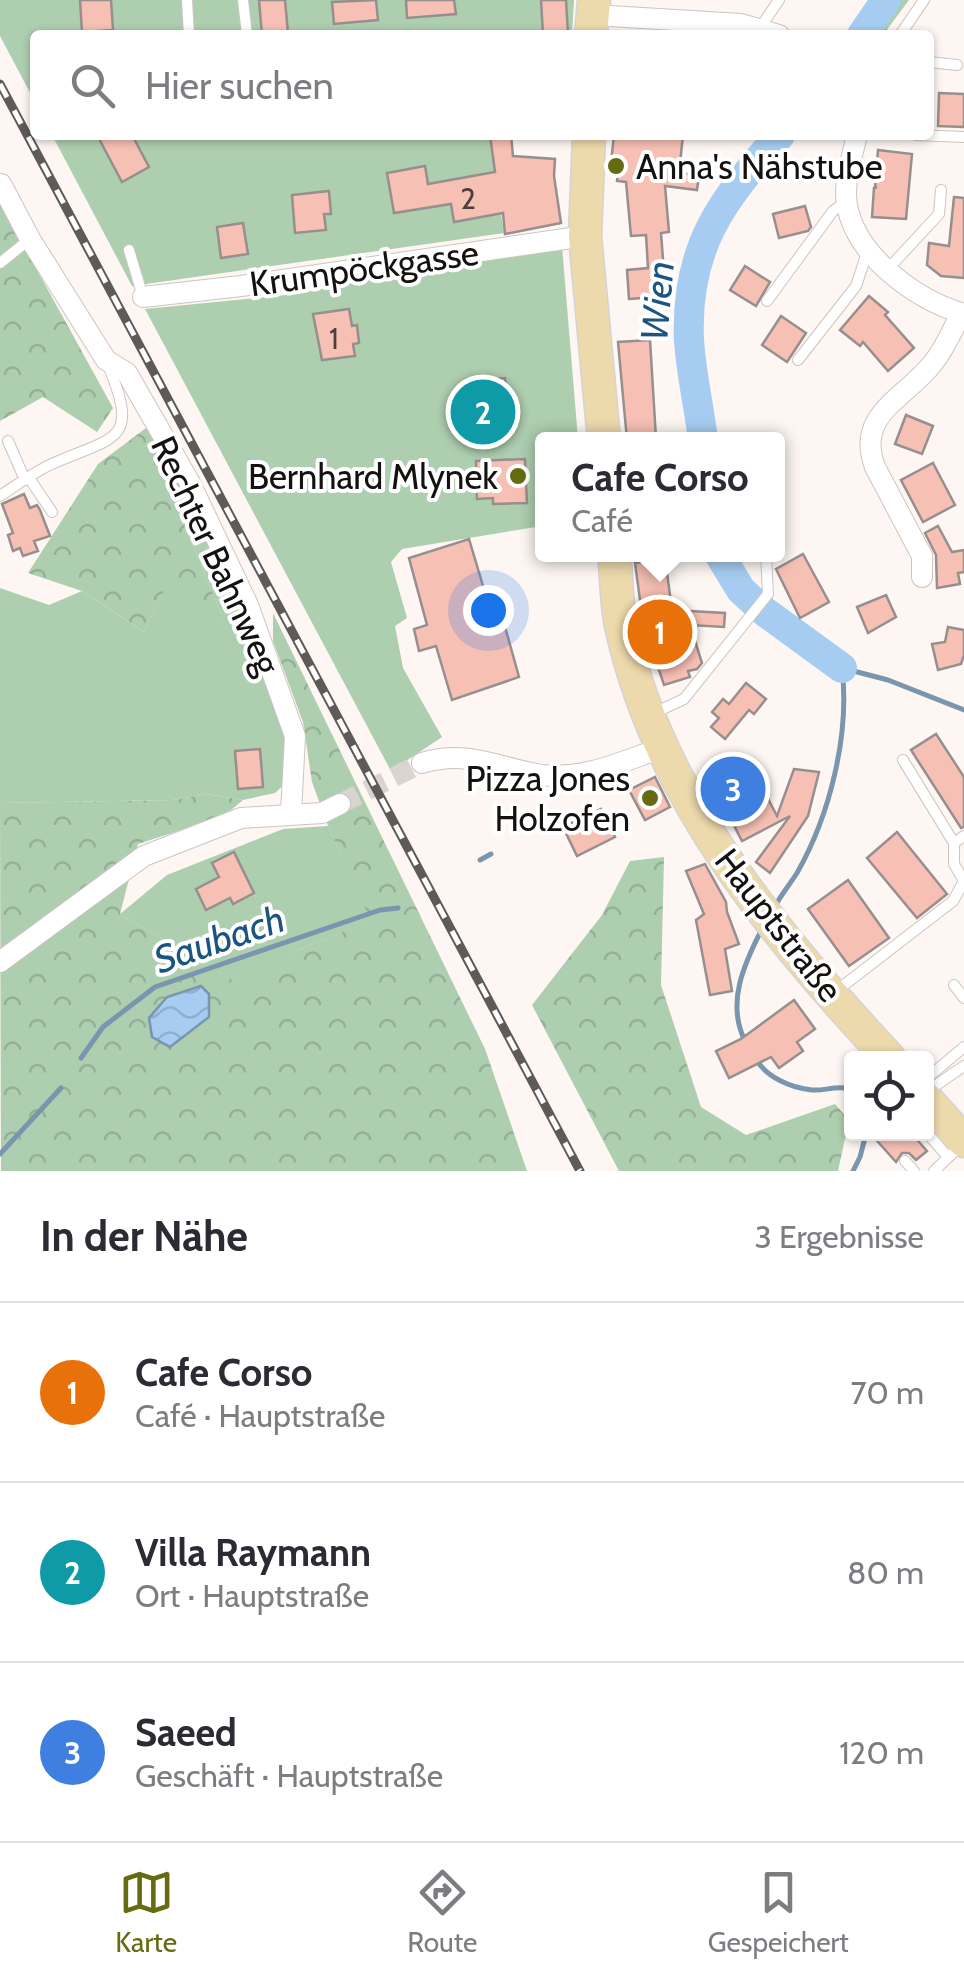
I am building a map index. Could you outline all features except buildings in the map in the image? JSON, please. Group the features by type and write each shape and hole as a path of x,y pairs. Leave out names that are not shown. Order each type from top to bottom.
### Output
{"main road":[{"path":"589,140 585,236 603,432"},
{"name":"Hauptstraße","path":"615,562 621,629 662,748 752,901 830,995 883,1051"},
{"path":"934,1107 959,1146"}],"street":[{"path":"593,17 741,24 762,30"},
{"path":"856,140 846,202 854,228 868,250 910,288 962,314 933,364 878,418 869,436 869,452 875,467 922,556 922,578"},
{"path":"0,183 30,240"},
{"name":"Krumpöckgasse","path":"143,297 585,236"},
{"name":"Rechter Bahnweg","path":"30,240 106,360 126,373 190,482 248,606 295,736 292,814"},
{"path":"422,763 446,756 545,775 581,775 662,748"},
{"path":"0,962 144,856 240,818 322,813 340,804"}],"lane":[{"path":"187,0 189,30"},
{"path":"243,0 246,30"},
{"path":"770,30 779,0"},
{"path":"903,30 924,0"},
{"path":"934,62 957,64"},
{"path":"934,135 964,136"},
{"path":"888,268 939,214 941,190"},
{"path":"767,301 833,211 846,202"},
{"path":"0,263 30,240"},
{"path":"129,250 143,297"},
{"path":"798,360 856,286 868,250"},
{"path":"0,496 51,464 102,446 116,434 123,417 122,399 106,360"},
{"path":"8,441 27,479 52,512"},
{"path":"650,714 684,699 768,594 766,562"},
{"path":"830,995 953,901 964,881 954,864 959,840 902,760"},
{"path":"954,985 964,998"},
{"path":"934,1072 964,1048"},
{"path":"934,1089 964,1066"},
{"path":"934,1135 959,1146 934,1171"},
{"path":"904,1161 914,1171"}],"green space":[{"path":"0,0 574,0 572,30 30,30 30,93 0,36"},
{"path":"872,0 909,0 887,30 851,30"},
{"path":"55,140 490,140 504,233 132,286"},
{"path":"0,203 113,408 97,432 43,397 0,421"},
{"path":"562,246 577,432 535,432 535,527 402,549 391,562 407,618 395,626 403,668 442,737 391,771 145,309 296,294"},
{"path":"146,428 178,472 166,482 225,622 169,580 144,632 82,591 28,573 98,464"},
{"path":"178,472 238,606 287,735 287,782 275,793 243,800 207,794 173,800 0,803 0,588 49,605 82,591 144,632 169,579 224,620 166,482"},
{"path":"273,613 485,1049 527,1171 1,1171 0,803 173,800 207,794 243,800 224,816 138,844 120,914 251,991 295,951 371,921 312,782 303,722 273,641"},
{"path":"328,826 372,921 295,951 252,992 120,914 167,875 283,829"},
{"path":"664,857 661,985 701,1107 746,1135 835,1104 844,1114 844,1141 838,1171 619,1171 532,1005 602,915 630,861"}],"water":[{"path":"201,986 209,994 209,1017 170,1047 152,1037 149,1018 167,997"}],"waterway":[{"name":"Wien","path":"865,30 886,0"},
{"name":"Wien","path":"702,432 689,340 693,278 711,227 741,181 776,140"},
{"name":"Wien","path":"724,562 741,590 765,612 842,668"},
{"path":"775,906 809,850 828,800 843,720 842,668 888,680 964,710"},
{"name":"Saubach","path":"480,860 491,854"},
{"name":"Saubach","path":"81,1058 103,1027 155,987 380,910 398,908"},
{"path":"745,1041 737,998 749,956 762,929"},
{"path":"756,1059 773,1076 796,1087 844,1088"},
{"name":"Saubach","path":"0,1154 61,1088"},
{"path":"853,1171 864,1141"}],"tunnel":[{"path":"340,804 422,763"}],"railway":[{"path":"0,84 580,1171"}],"place":[{"name":"Anna's Nähstube","path":"616,166"},
{"name":"Villa Raymann","path":"483,412"},
{"name":"Bernhard Mlynek","path":"518,476"},
{"name":"Cafe Corso","path":"660,632"},
{"name":"Saeed","path":"733,789"},
{"name":"Pizza Jones Holzofen","path":"650,798"}]}
